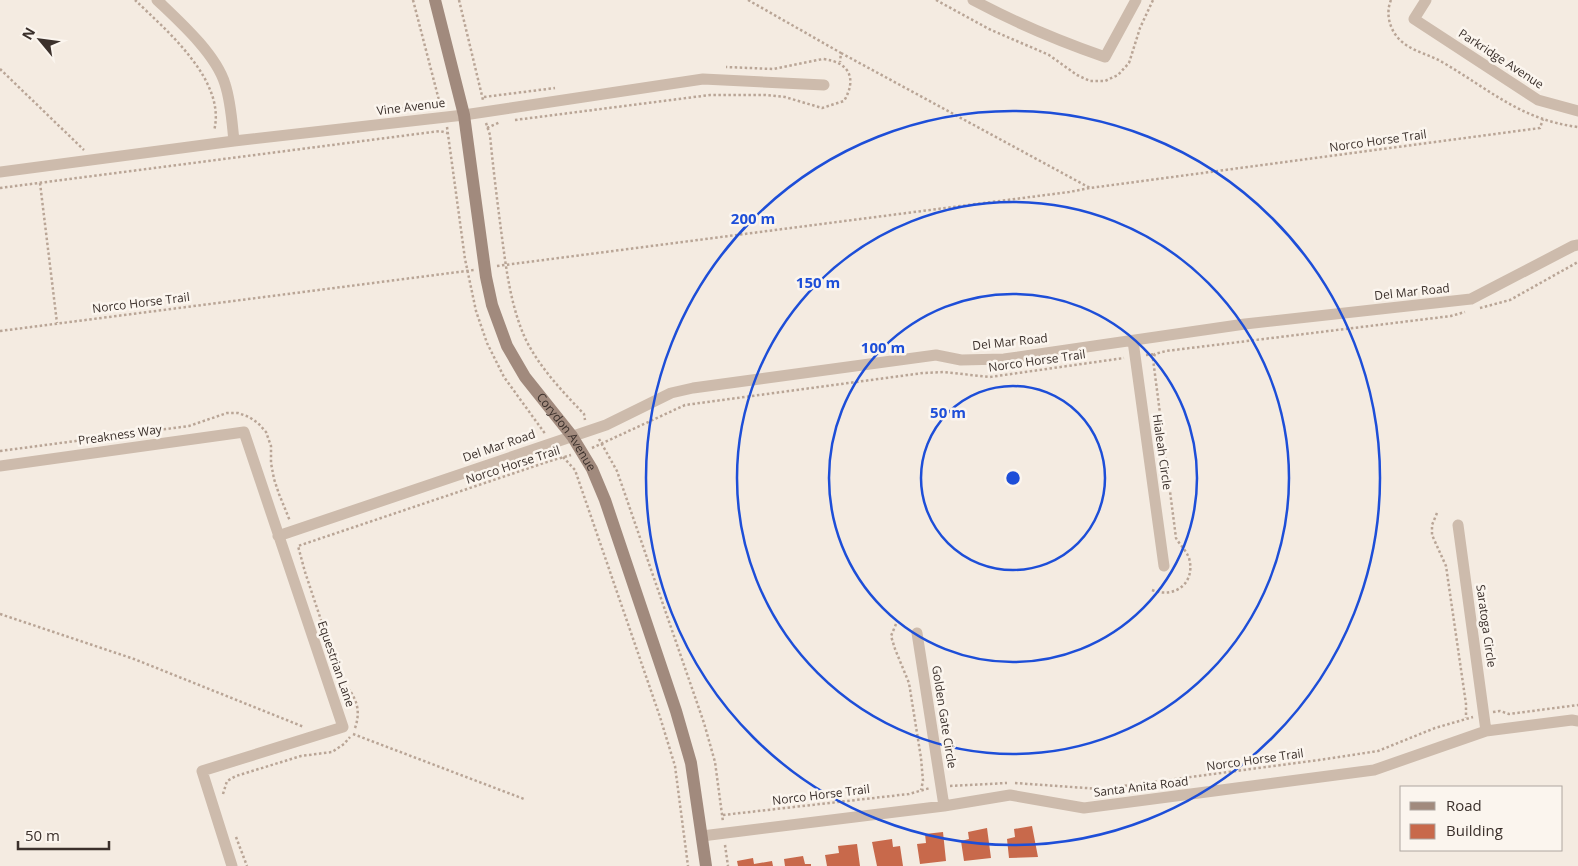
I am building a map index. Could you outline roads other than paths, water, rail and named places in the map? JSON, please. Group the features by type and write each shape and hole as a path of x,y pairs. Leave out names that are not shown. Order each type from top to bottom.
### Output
{"main road":[{"name":"Corydon Avenue","path":"435,0 464,114 484,268 492,305 507,346 525,378 572,436 592,469 605,500 676,711 691,763 706,866"}],"street":[{"path":"157,0 190,32 214,62 225,83 234,141"},
{"path":"973,0 1010,20 1059,41 1105,57 1136,0"},
{"name":"Parkridge Avenue","path":"1426,0 1414,19 1538,100 1578,111"},
{"name":"Vine Avenue","path":"0,172 234,141 464,114 703,79 824,85"},
{"name":"Del Mar Road","path":"278,536 606,425 671,393 693,388 936,355 961,360 1004,359 1245,324 1471,299 1572,246 1578,245"},
{"name":"Hialeah Circle","path":"1133,341 1164,566"},
{"name":"Preakness Way","path":"0,466 244,432"},
{"name":"Equestrian Lane","path":"232,866 202,771 343,727 244,432"},
{"name":"Saratoga Circle","path":"1458,524 1486,731"},
{"name":"Golden Gate Circle","path":"917,633 944,806"},
{"name":"Santa Anita Road","path":"702,836 944,806 1010,795 1084,808 1374,770 1486,731 1572,720 1578,721"}]}
